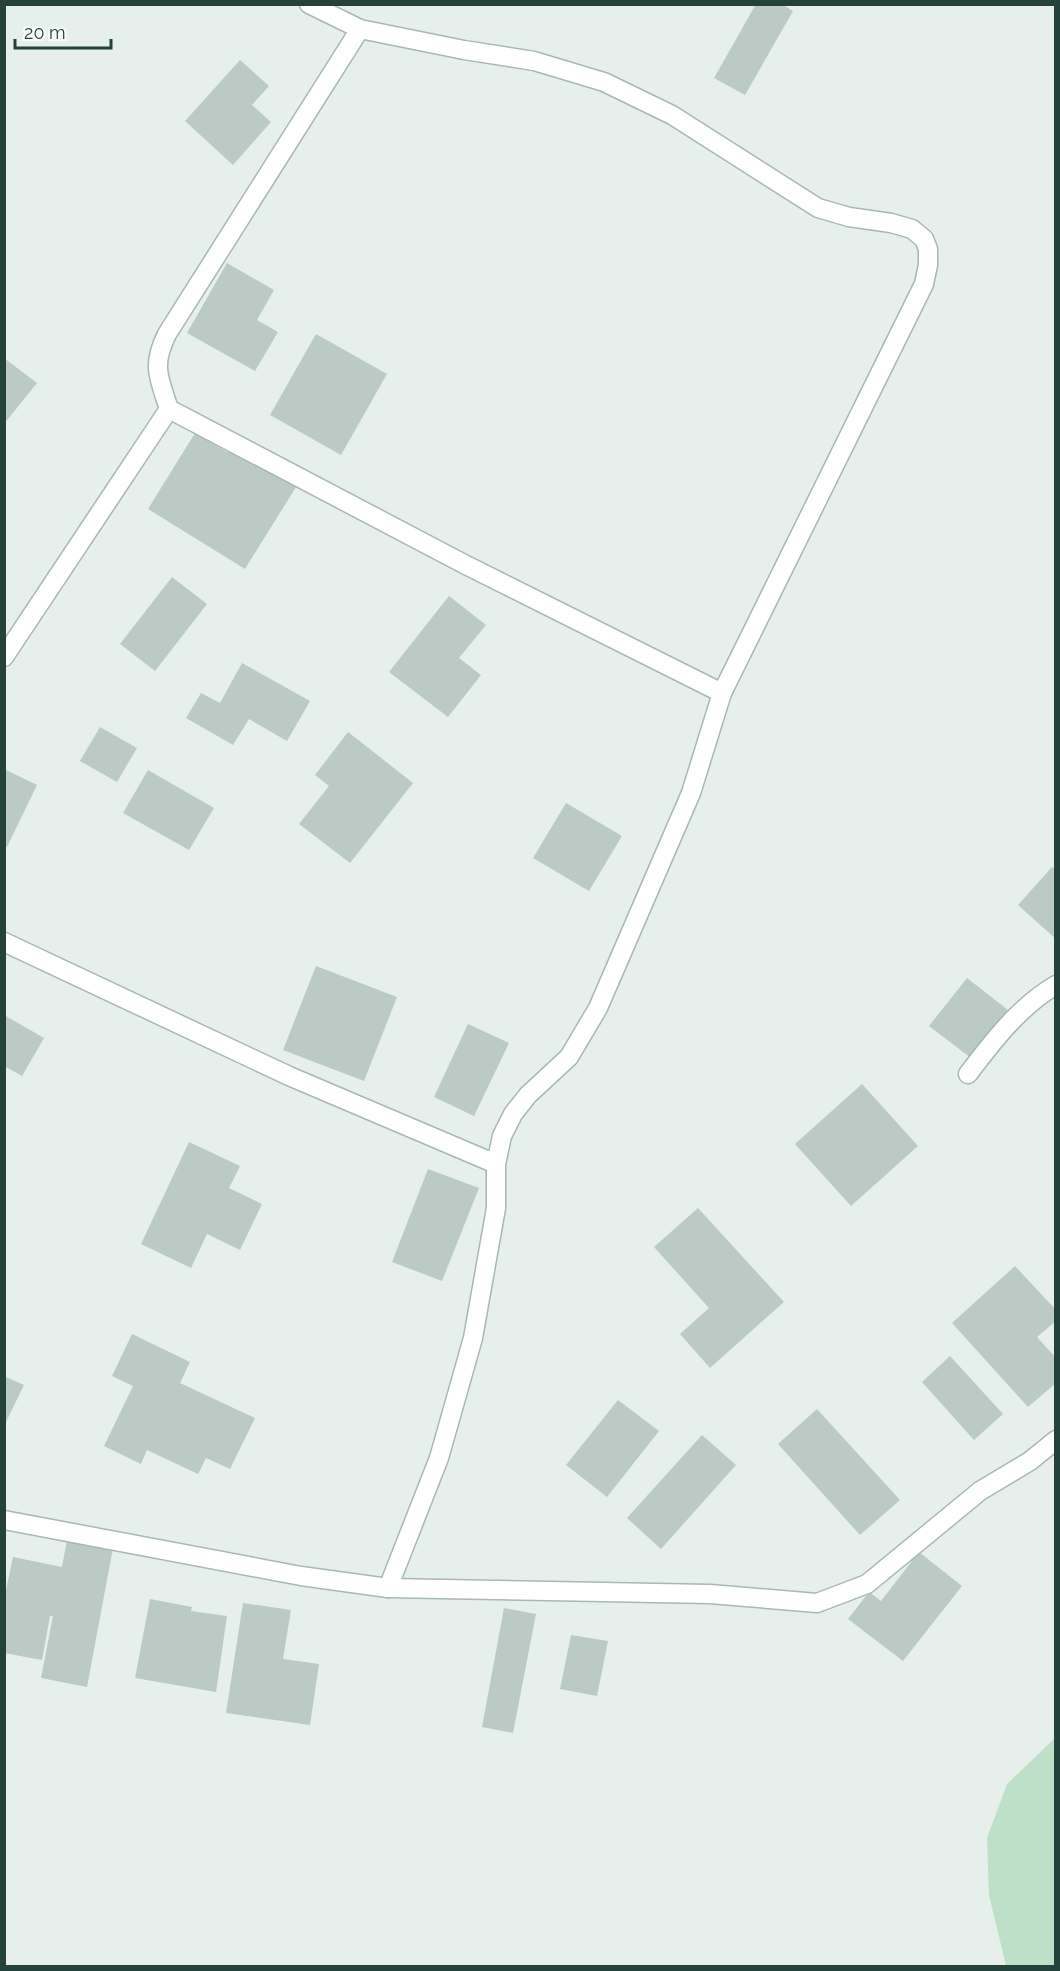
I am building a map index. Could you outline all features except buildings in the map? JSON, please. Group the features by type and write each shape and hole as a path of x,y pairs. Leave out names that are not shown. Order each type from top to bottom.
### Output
{"street":[{"path":"309,4 360,29 464,50 534,61 604,82 672,115 818,208 849,217 891,223 912,229 924,239 928,249 928,265 924,284 722,693 691,793 598,1008 569,1057 528,1095 513,1114 502,1136 496,1164 496,1208 473,1338 439,1458 388,1588"},
{"path":"360,29 167,334 159,350 158,371 169,410 464,564 722,693"},
{"path":"4,657 169,410"},
{"path":"4,942 289,1076 496,1164"},
{"path":"968,1074 1000,1033 1046,991 1056,985"},
{"path":"4,1520 301,1576 388,1588 710,1594 817,1603 867,1584 980,1491 1030,1461 1056,1440"}],"green space":[{"path":"1055,1738 1055,1966 1006,1966 989,1895 987,1838 1007,1784"}]}
